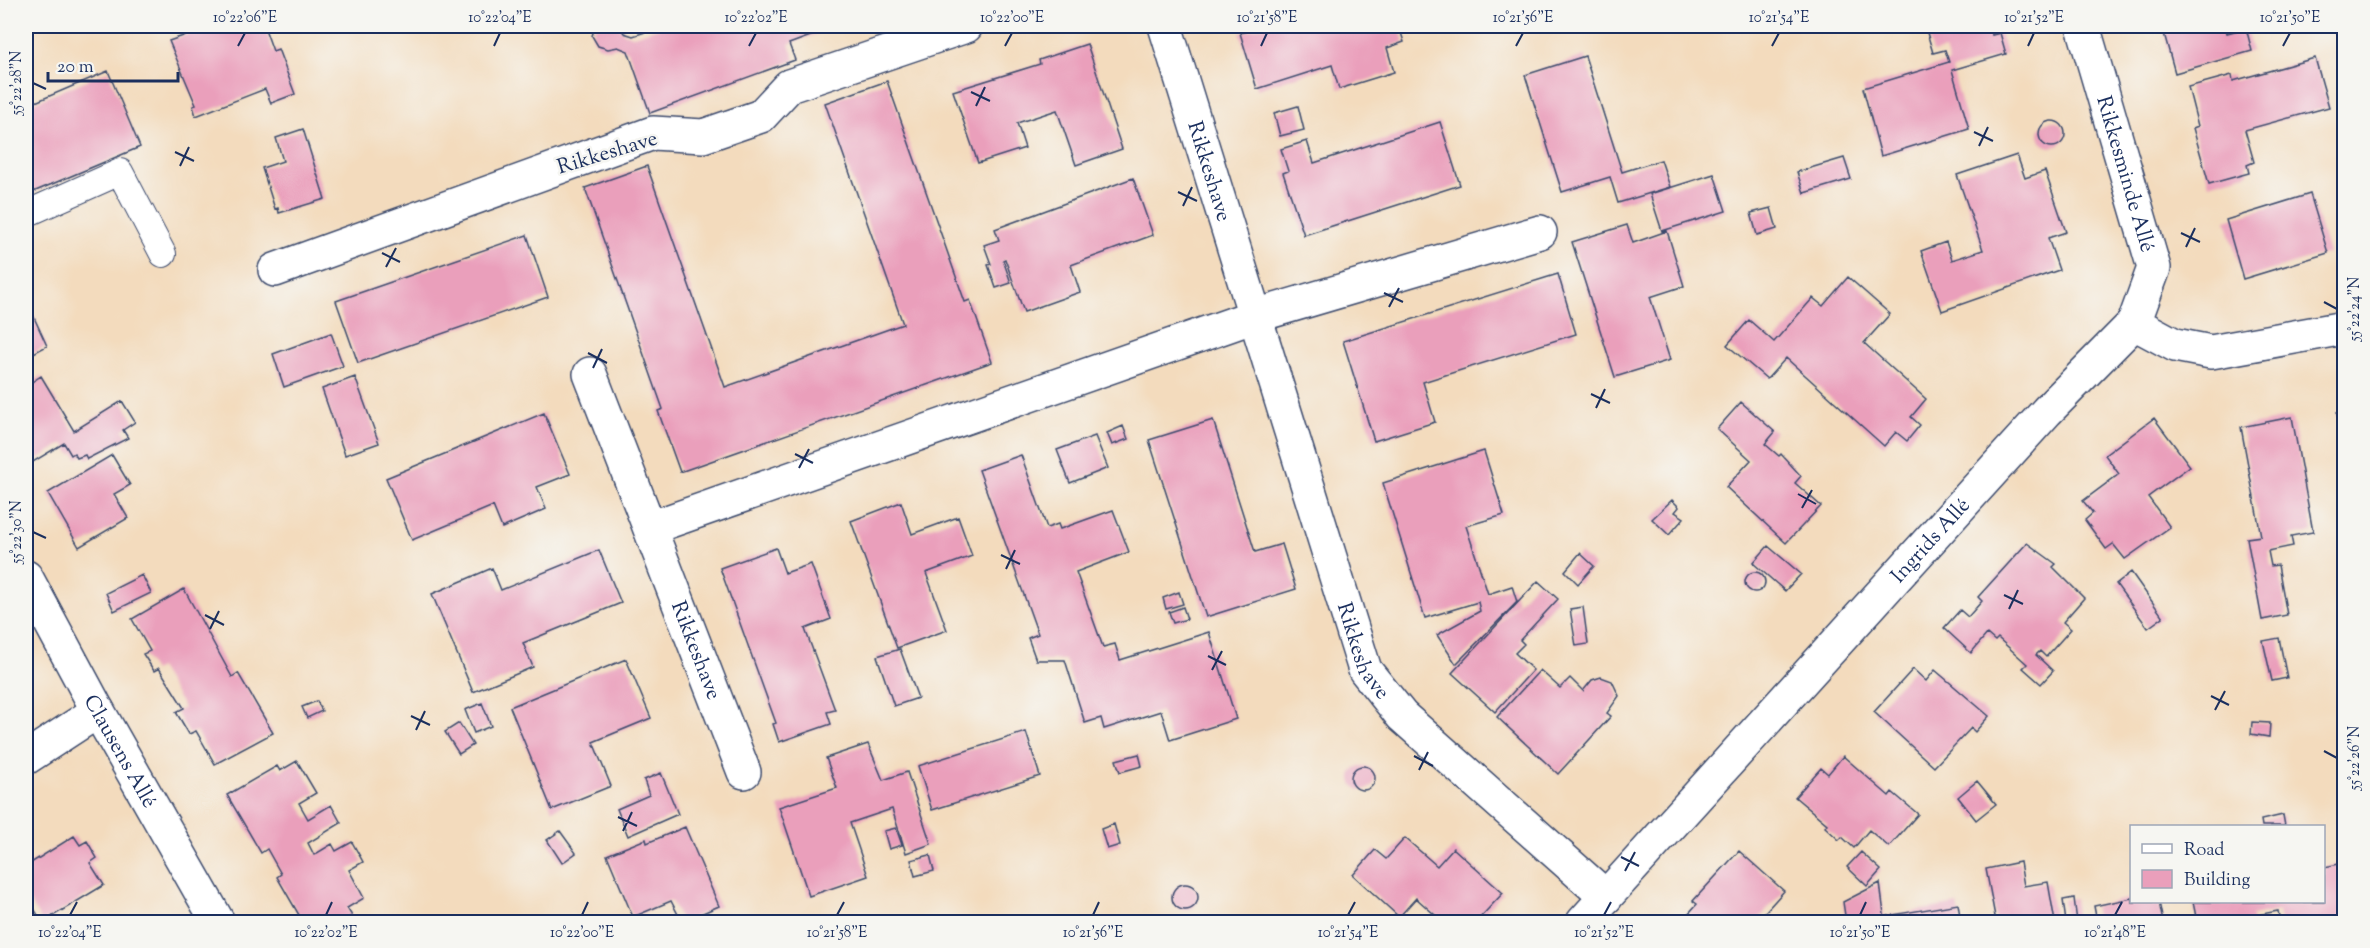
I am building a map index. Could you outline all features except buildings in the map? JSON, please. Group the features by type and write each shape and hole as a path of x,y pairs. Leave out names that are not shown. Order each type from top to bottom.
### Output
{"street":[{"name":"Rikkeshave","path":"274,270 653,133 703,136 761,116 789,86 966,26"},
{"name":"Rikkeshave","path":"1165,26 1365,670 1402,716 1606,897"},
{"name":"Rikkesminde Allé","path":"2083,26 2154,267 2134,324"},
{"path":"650,528 1255,316 1540,232"},
{"path":"2134,324 2175,345 2211,352 2344,328"},
{"name":"Ingrids Allé","path":"1583,922 2047,411 2134,324"},
{"name":"Rikkeshave","path":"590,374 744,772"},
{"name":"Clausens Allé","path":"26,577 98,711 218,922"},
{"path":"26,758 98,711"}],"lane":[{"path":"26,214 120,172 163,254"}]}
